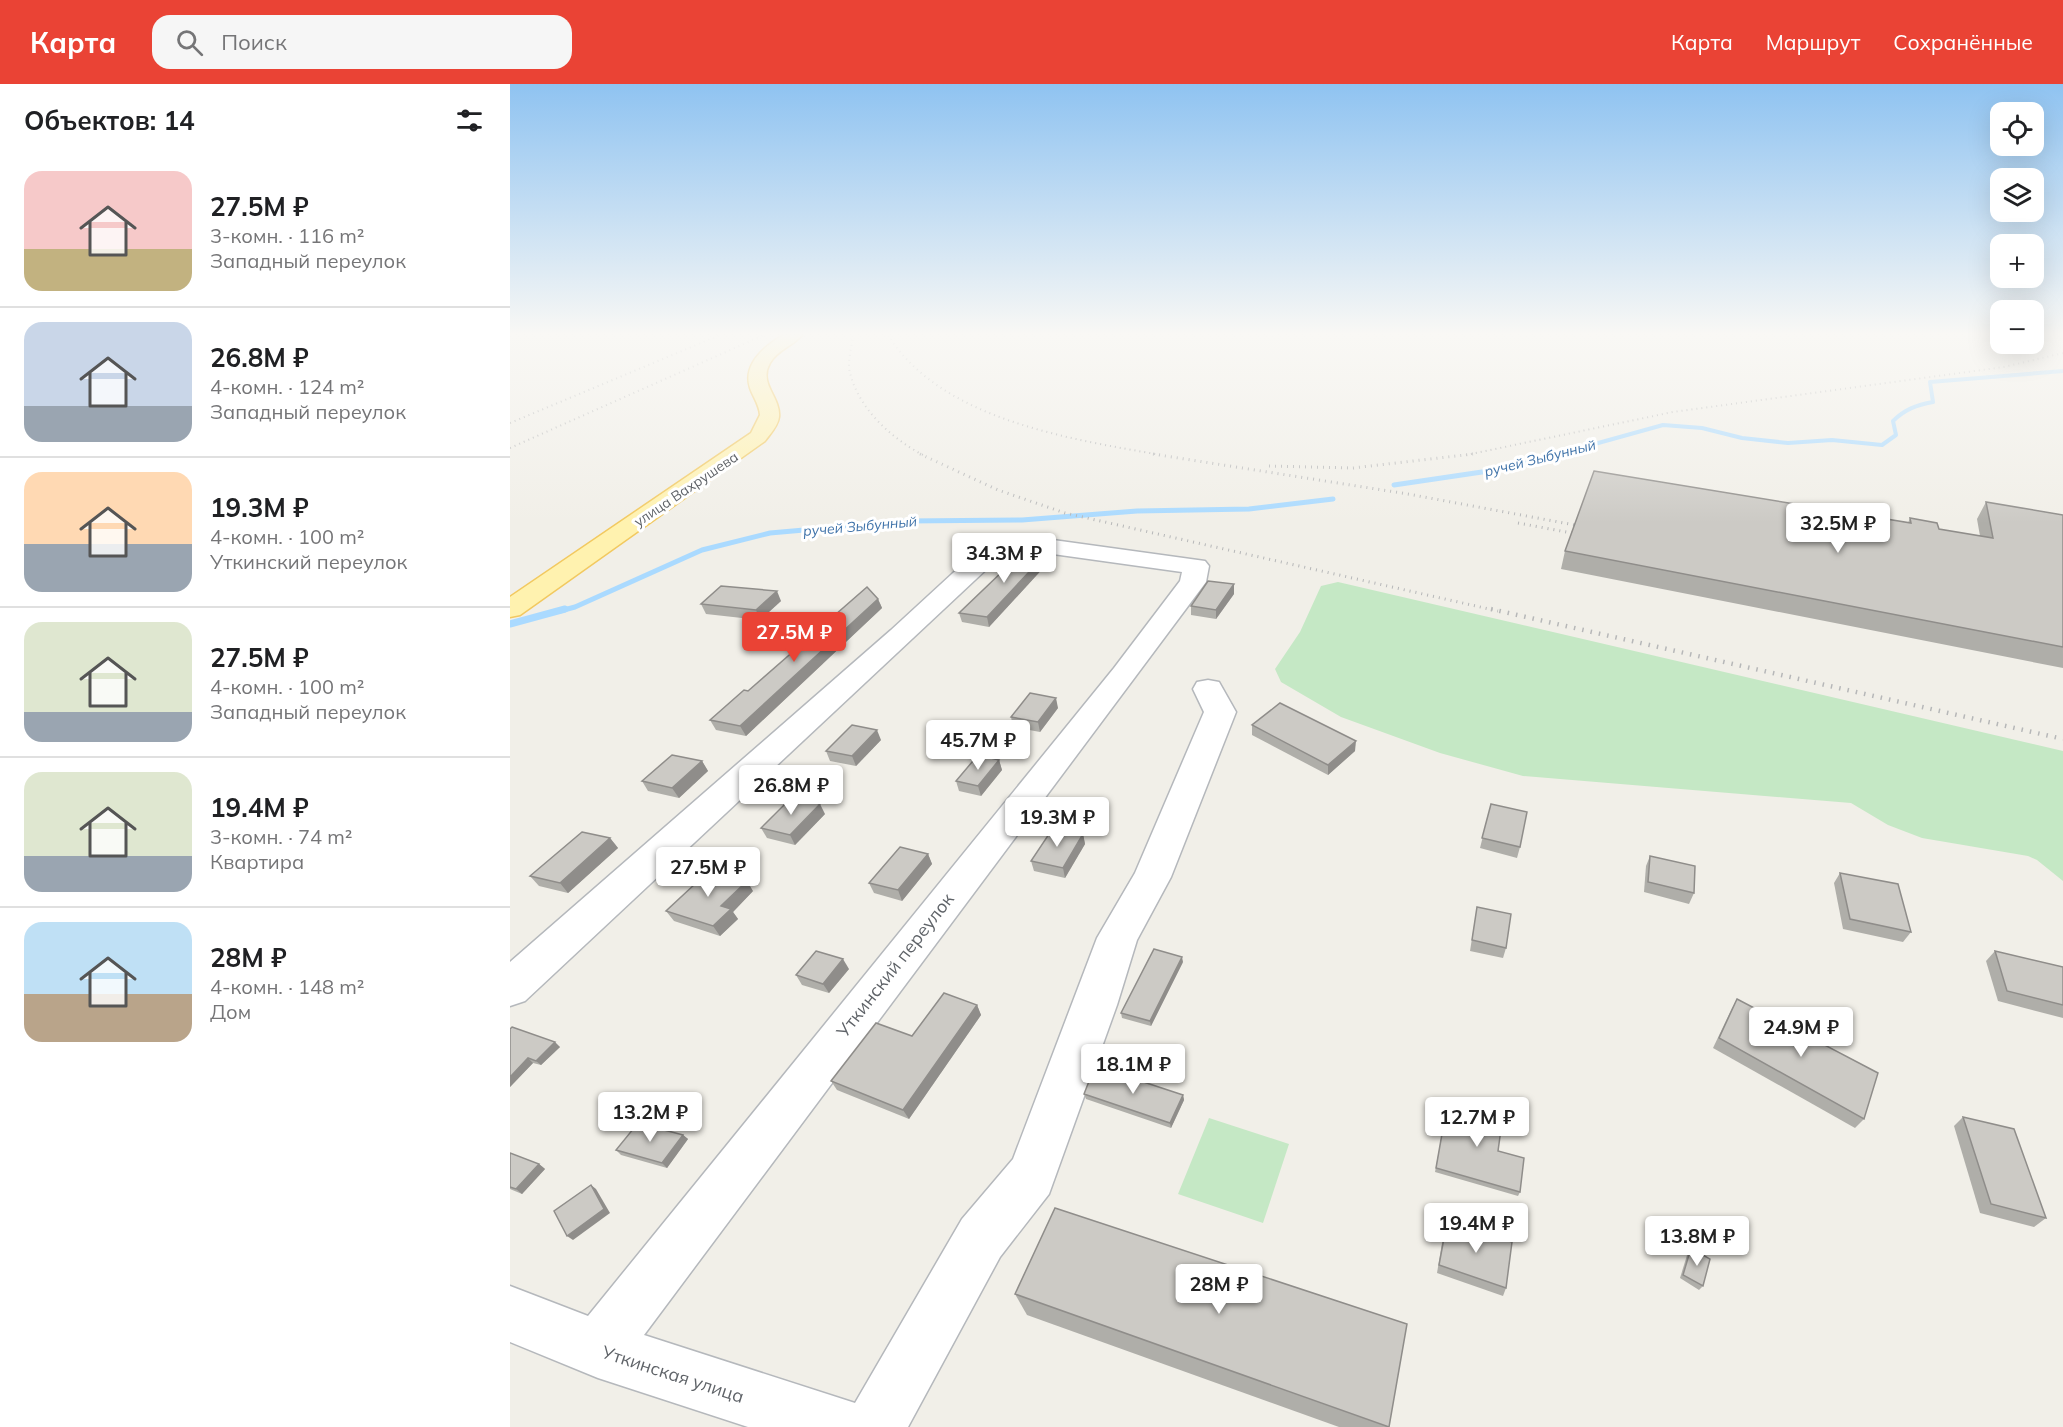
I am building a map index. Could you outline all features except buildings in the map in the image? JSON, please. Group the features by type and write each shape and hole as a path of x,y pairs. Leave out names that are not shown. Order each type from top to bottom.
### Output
{"main road":[{"name":"улица Вахрушева","path":"510,609 758,437 767,424 770,412 764,398"}],"street":[{"name":"Уткинский переулок","path":"510,988 901,636 988,551 999,544 1017,542 1196,566 1193,582 598,1349"},
{"path":"874,1427 981,1238 1031,1176 1095,1005 1117,938 1152,877 1220,712 1208,689"},
{"name":"Уткинская улица","path":"510,1314 598,1349 839,1427"}],"green space":[{"path":"1338,582 2063,751 2063,881 2037,860 2028,856 1922,838 1888,825 1851,803 1523,776 1440,753 1341,717 1281,682 1275,669 1300,632 1321,586"},
{"path":"1209,1118 1289,1144 1263,1223 1178,1194"}],"waterway":[{"name":"ручей Зыбунный","path":"1555,455 1663,425 1702,428 1742,438 1788,443 1832,440 1882,445 1896,435 1893,421 1912,408 1933,402 1932,398"},
{"name":"ручей Зыбунный","path":"1394,485 1509,468 1560,454"},
{"name":"ручей Зыбунный","path":"560,611 575,607 702,550 770,533 907,521 1022,520 1137,511 1249,509 1333,499"},
{"name":"ручей Зыбунный","path":"510,624 565,609"}],"railway":[{"path":"510,423 570,398"},
{"path":"510,448 623,398"},
{"path":"860,398 888,431 923,455"},
{"path":"959,398 1010,421 1087,441 1161,455"},
{"path":"1468,455 1673,412 1778,398"},
{"path":"920,454 998,490 1065,513 1498,611"},
{"path":"1153,454 1408,494 1591,528"},
{"path":"1468,455 1473,454"},
{"path":"1269,466 1353,468 1468,455"},
{"path":"1518,523 1588,536"},
{"path":"1491,609 2063,739"}]}
